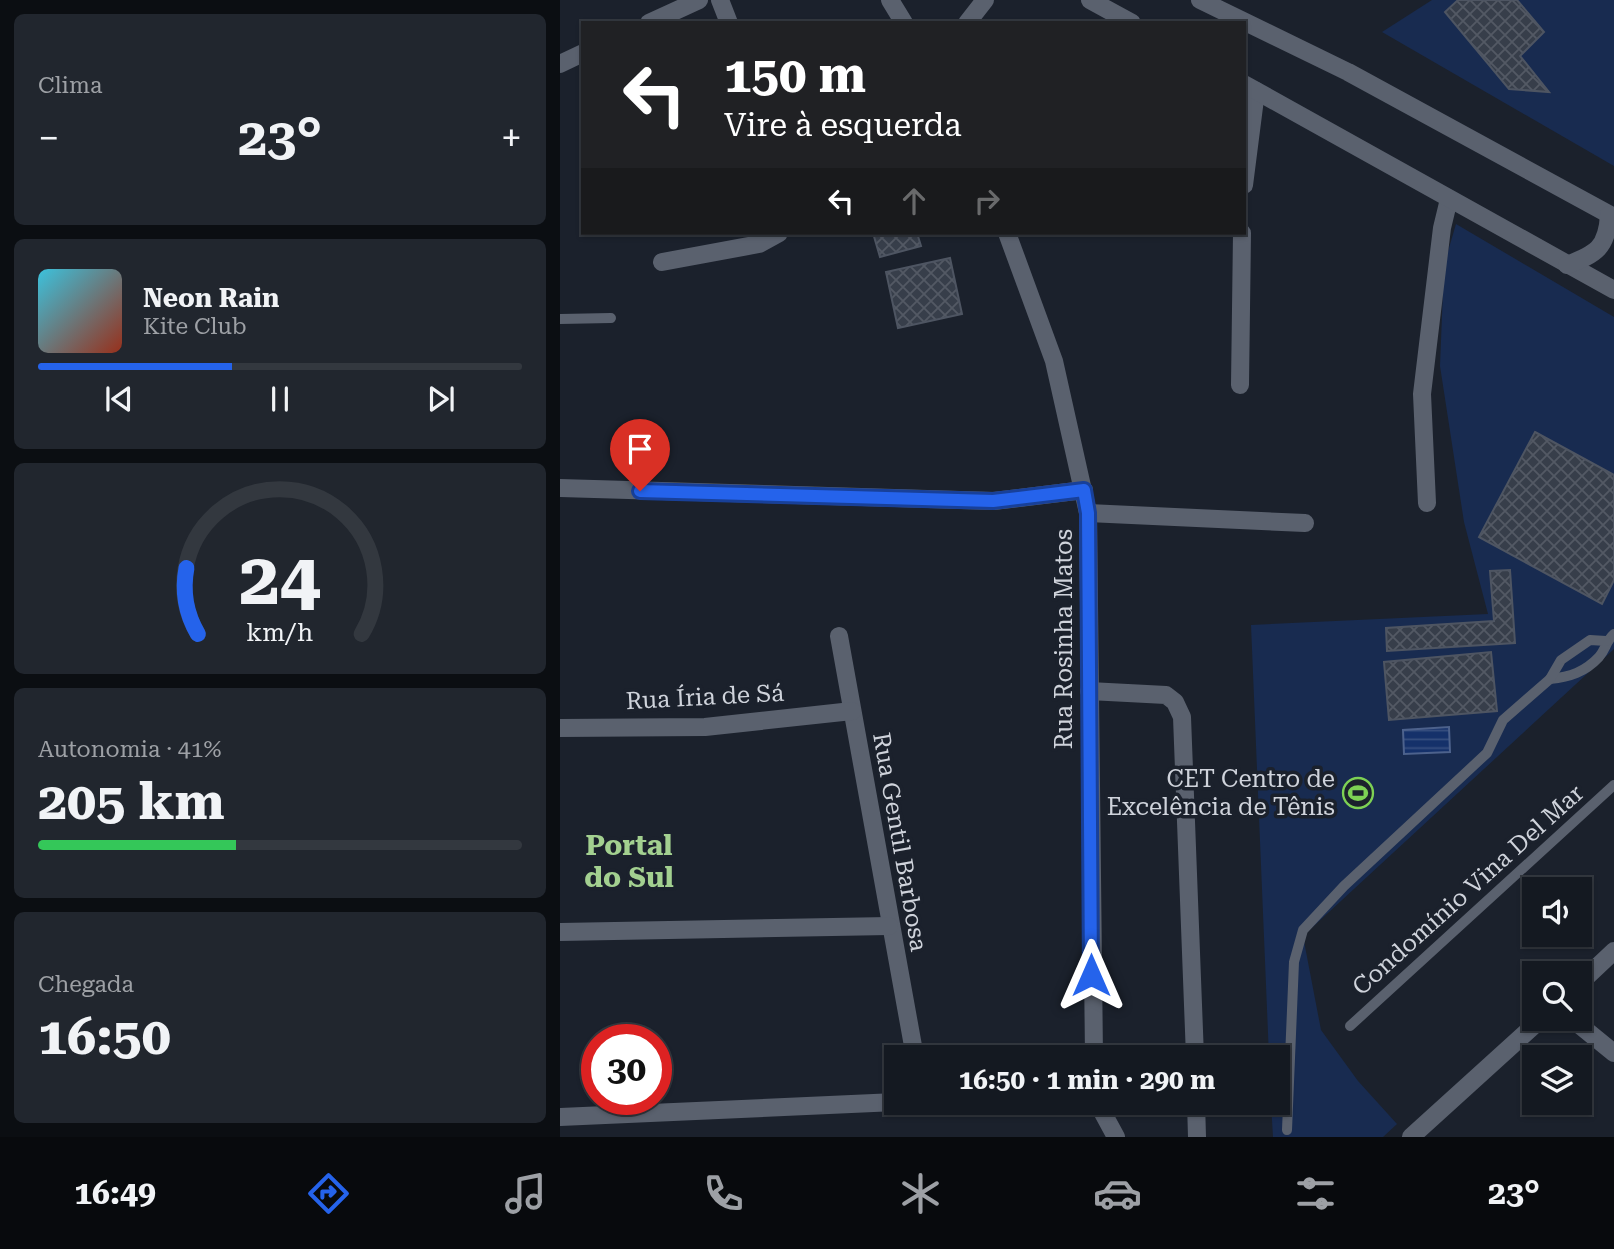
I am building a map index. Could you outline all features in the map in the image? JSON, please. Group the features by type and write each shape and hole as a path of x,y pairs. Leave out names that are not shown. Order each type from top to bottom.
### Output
{"street":[{"path":"653,21 699,0"},
{"path":"720,0 728,21"},
{"path":"890,0 903,21"},
{"path":"969,21 985,0"},
{"path":"1090,0 1128,21"},
{"path":"1200,0 1243,21"},
{"path":"1246,22 1348,72 1612,216 1601,247 1589,257 1567,265"},
{"path":"560,64 581,54"},
{"path":"1246,152 1250,87 1614,290"},
{"path":"1427,503 1422,394 1442,228 1449,199"},
{"path":"662,262 759,244 775,235"},
{"name":"Rua Rosinha Matos","path":"1008,235 1054,361 1088,513 1094,1045"},
{"path":"1240,385 1242,235"},
{"path":"560,488 981,501 1084,490"},
{"path":"1088,513 1305,523"},
{"name":"Rua Gentil Barbosa","path":"839,636 889,926 913,1045"},
{"path":"1089,691 1166,695 1175,702 1182,717 1195,1045"},
{"name":"Rua Íria de Sá","path":"560,727 705,727 852,711"},
{"path":"560,932 889,926"},
{"path":"1592,972 1614,951"},
{"path":"1411,1137 1528,1031"},
{"path":"1586,1031 1614,1053"},
{"path":"560,1117 884,1103"},
{"path":"1103,1115 1116,1137"},
{"path":"1196,1115 1197,1137"}],"lane":[{"path":"560,319 611,318"},
{"path":"1287,1130 1294,962 1303,930 1344,886 1487,753 1503,720 1550,679 1561,660 1590,640 1610,638"},
{"path":"1550,679 1580,672 1601,655 1610,638"},
{"name":"Condomínio Vina Del Mar","path":"1350,1026 1614,785"}],"shaded area":[{"path":"1432,0 1614,0 1614,166 1382,32"},
{"name":"CET Centro de Excelência de Tênis","path":"1456,224 1614,317 1614,649 1303,936 1321,1030 1358,1081 1397,1124 1383,1137 1273,1137 1272,1115 1290,1115 1290,1045 1268,1045 1251,625 1488,614 1464,522 1440,366 1444,265"},
{"path":"1449,727 1450,752 1404,754 1403,730"}],"building":[{"path":"1458,0 1517,0 1544,32 1520,56 1549,92 1509,89 1445,12"},
{"path":"874,235 918,235 921,246 880,257"},
{"path":"950,258 962,314 898,328 886,272"},
{"path":"1535,432 1614,475 1614,580 1602,604 1479,537"},
{"path":"1510,570 1515,643 1387,651 1386,628 1494,621 1490,571"},
{"path":"1491,652 1497,711 1389,720 1384,662"}],"place":[{"name":"CET Centro de Excelência de Tênis","path":"1358,793"}],"district":[{"name":"Portal do Sul","path":"629,861"}],"route":[{"path":"640,491 993,501 1084,490 1088,513 1091,975"}]}
